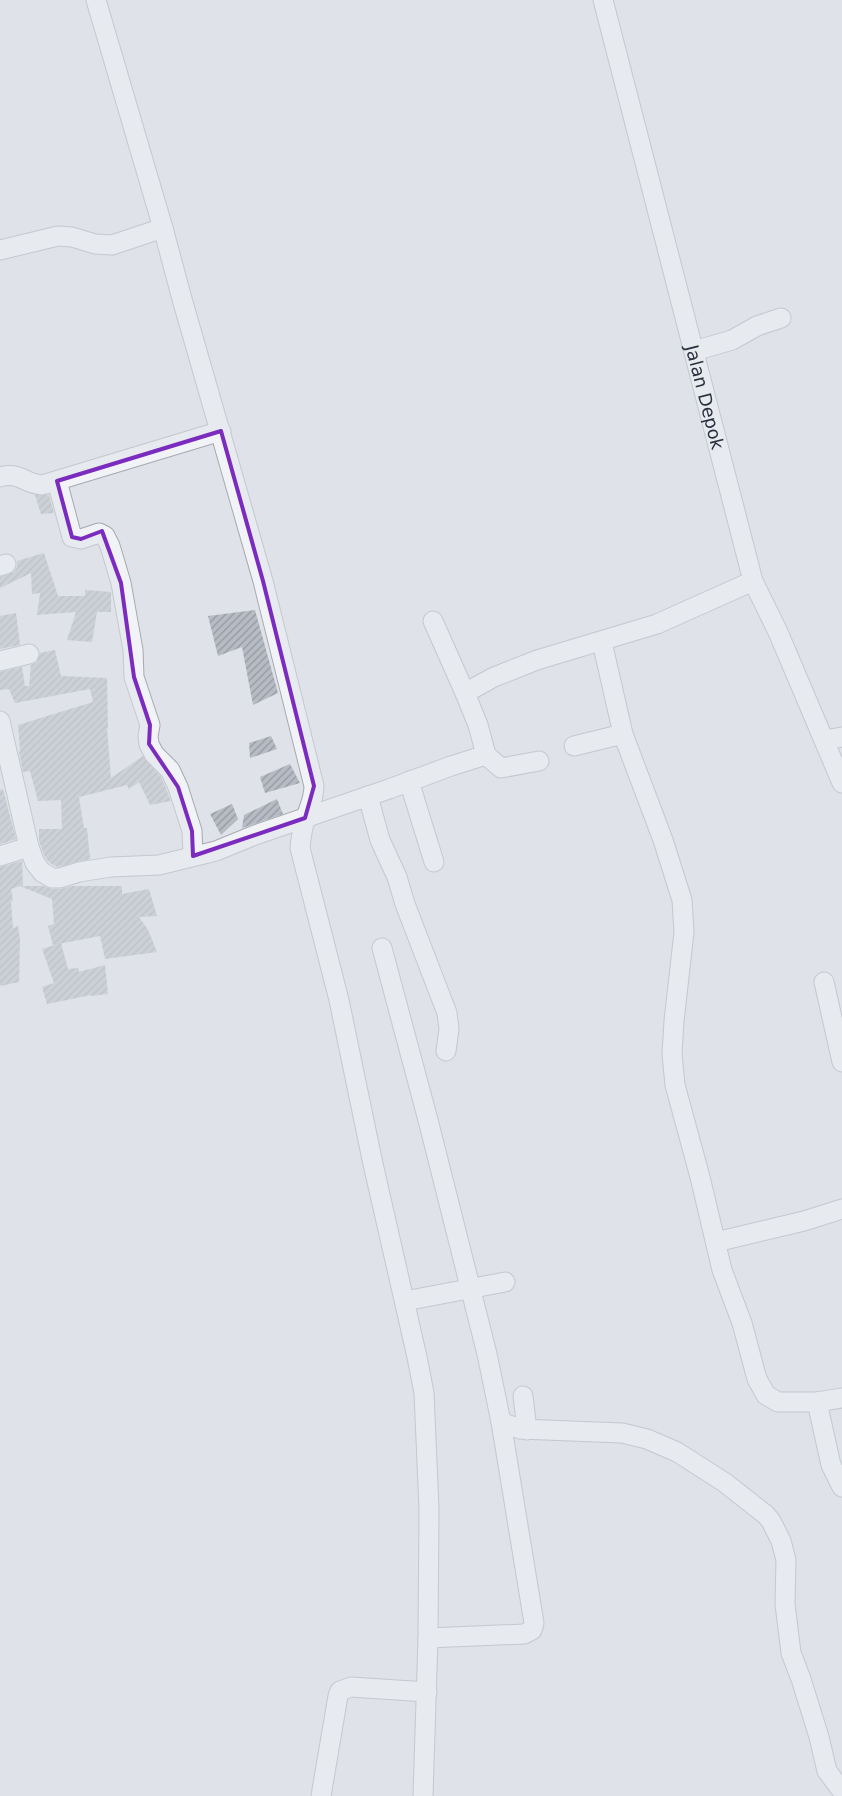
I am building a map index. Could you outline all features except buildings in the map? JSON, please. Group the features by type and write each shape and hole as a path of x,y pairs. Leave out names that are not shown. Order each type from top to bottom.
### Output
{"street":[{"path":"96,0 264,581 314,786 311,805 301,832 300,848 339,1000 424,1393 429,1509 427,1692 424,1726 423,1796"},
{"name":"Jalan Depok","path":"603,0 754,581 833,739 842,783"},
{"path":"0,250 65,236 94,244 112,244 163,228"},
{"path":"694,351 732,340 757,326 780,318"},
{"path":"0,477 10,474 17,475 36,484 57,481 220,431"},
{"path":"57,481 72,537 81,539 100,533 105,536 110,546 124,598 133,650 134,676 150,725 149,744 154,754 170,770 178,787 192,831 193,856"},
{"path":"465,693 507,671 657,624 754,581"},
{"path":"433,621 478,725 486,755 500,768 539,761"},
{"path":"602,642 623,734 663,840 682,900 684,932 674,1021 673,1070 675,1085 722,1270 742,1323 757,1379 766,1395 778,1402 817,1402 842,1398"},
{"path":"0,661 29,654"},
{"path":"0,721 29,847 40,870 52,878 111,867 159,865 216,851 255,835 486,755"},
{"path":"574,746 623,734"},
{"path":"409,781 434,862"},
{"path":"368,796 380,840 397,877 405,904 447,1013 446,1051"},
{"path":"0,856 29,847"},
{"path":"382,948 475,1288 501,1422 534,1626 530,1632 524,1634 428,1638"},
{"path":"824,982 841,1051"},
{"path":"716,1242 804,1221 842,1209"},
{"path":"405,1301 504,1282"},
{"path":"523,1396 527,1424"},
{"path":"817,1402 831,1465 842,1487"},
{"path":"501,1422 516,1429 527,1424 622,1433 647,1439 678,1452 724,1482 766,1515 781,1542 786,1560 786,1604 791,1653 801,1678 827,1771 842,1791"},
{"path":"321,1796 340,1691 351,1687 427,1692"}],"highlighted area":[{"path":"221,431 263,581 314,786 305,818 193,856 192,831 178,787 149,744 150,725 134,677 121,583 102,531 81,539 72,537 57,481"}]}
